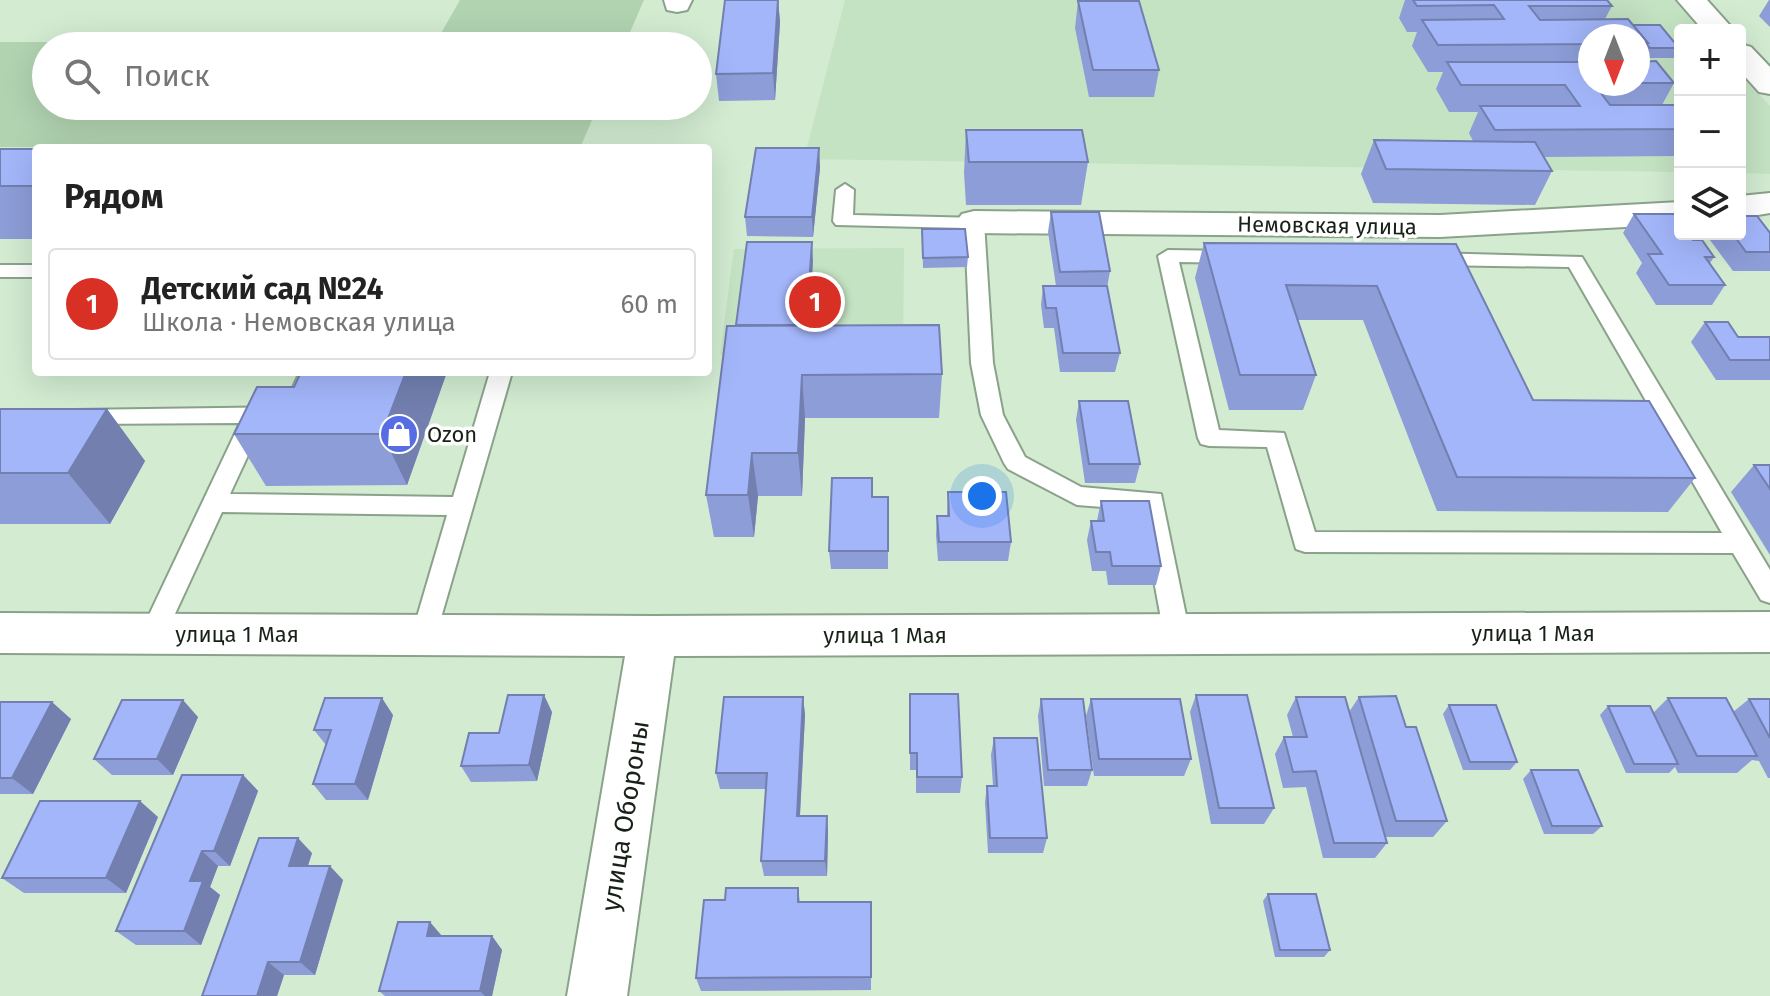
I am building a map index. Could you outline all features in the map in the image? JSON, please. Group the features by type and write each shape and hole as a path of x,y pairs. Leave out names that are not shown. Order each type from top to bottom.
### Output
{"street":[{"path":"1691,0 1713,24"},
{"path":"1746,59 1770,85"},
{"path":"1746,206 1770,203"},
{"name":"Немовская улица","path":"974,222 1440,226 1674,213"},
{"name":"улица 1 Мая","path":"0,633 653,636 1770,632"},
{"name":"улица Обороны","path":"597,996 653,636"}],"lane":[{"path":"845,190 843,221 974,222 982,363 992,415 1016,463 1077,496 1152,501 1177,635"},
{"path":"1262,257 1168,256 1209,438 1276,439 1305,542 1739,543"},
{"path":"1402,259 1575,261 1770,593"},
{"path":"0,271 32,271"},
{"path":"64,417 292,415 309,376"},
{"path":"425,634 500,376"},
{"path":"153,634 255,415"},
{"path":"213,503 461,506"}],"shaded area":[{"path":"460,0 644,0 630,32 442,32"},
{"path":"845,0 1674,0 1696,24 1674,24 1674,172 804,159"},
{"path":"0,42 32,42 32,120 592,120 582,144 32,144 32,147 0,147"},
{"path":"1746,80 1770,106 1770,174 1746,173"},
{"path":"904,248 903,357 720,355 734,249"}],"building":[{"path":"725,0 778,0 773,73 716,74"},
{"path":"1413,0 1607,0 1612,6 1529,6 1540,20 1628,19 1632,24 1578,24 1578,44 1438,45 1422,20 1504,19 1494,5 1417,6"},
{"path":"1078,1 1139,1 1159,70 1093,70"},
{"path":"1650,25 1660,25 1674,42 1674,48 1650,48"},
{"path":"1650,61 1656,61 1674,83 1650,83"},
{"path":"1447,62 1578,62 1578,96 1603,96 1610,105 1674,105 1674,129 1495,130 1480,106 1580,106 1565,85 1461,85"},
{"path":"966,130 1082,130 1088,162 969,162"},
{"path":"1374,140 1535,142 1552,171 1386,169"},
{"path":"756,148 819,148 812,217 745,217"},
{"path":"0,149 32,149 32,186 0,186"},
{"path":"1051,212 1099,212 1110,271 1060,272"},
{"path":"1634,214 1674,214 1674,240 1702,240 1714,257 1705,257 1725,285 1669,285 1648,254 1662,254"},
{"path":"1746,216 1757,216 1770,233 1770,252 1746,252 1737,240 1746,240"},
{"path":"922,229 965,229 968,257 923,258"},
{"path":"747,242 812,242 806,325 736,325"},
{"path":"1204,243 1456,244 1533,400 1649,401 1695,478 1457,477 1377,286 1286,285 1316,375 1240,375"},
{"path":"1043,286 1107,286 1120,353 1063,353 1056,308 1046,308"},
{"path":"1705,322 1728,322 1738,337 1770,337 1770,360 1730,360"},
{"path":"939,325 942,374 802,375 798,453 752,453 748,495 706,495 727,326"},
{"path":"299,376 404,376 382,434 234,434 257,387 294,387"},
{"path":"1079,401 1128,401 1140,464 1089,464"},
{"path":"0,409 107,409 68,473 0,473"},
{"path":"1754,465 1770,465 1770,489"},
{"path":"832,478 872,478 872,497 888,497 888,551 829,551"},
{"path":"948,492 1006,492 1011,542 939,542 937,516 949,516"},
{"path":"1101,501 1149,501 1161,566 1112,566 1110,552 1096,552 1091,521 1104,521"},
{"path":"910,694 958,694 962,777 917,777 917,753 910,753"},
{"path":"508,695 544,695 529,765 461,766 469,733 499,733"},
{"path":"1196,695 1247,695 1274,808 1219,808"},
{"path":"1396,696 1406,727 1416,727 1447,821 1396,821 1359,697"},
{"path":"724,697 803,697 797,816 827,816 825,861 761,861 767,773 716,773"},
{"path":"1296,697 1345,697 1387,843 1334,843 1316,771 1293,772 1284,737 1307,737"},
{"path":"325,698 382,698 355,784 313,784 331,730 314,730"},
{"path":"1668,698 1726,698 1757,756 1697,756"},
{"path":"1041,699 1083,699 1092,770 1048,770"},
{"path":"1091,699 1180,699 1191,759 1099,759"},
{"path":"1749,699 1770,699 1770,738"},
{"path":"122,700 183,700 157,759 94,759"},
{"path":"0,702 52,702 12,778 0,778"},
{"path":"1449,705 1496,705 1517,762 1470,762"},
{"path":"1608,706 1650,706 1678,764 1634,764"},
{"path":"994,738 1037,738 1047,838 990,838 987,786 997,786"},
{"path":"1531,770 1578,770 1602,826 1552,826"},
{"path":"182,775 243,775 214,851 202,851 190,881 203,881 184,931 116,931"},
{"path":"40,801 140,801 106,878 2,878"},
{"path":"259,838 298,838 289,866 330,866 300,962 268,962 257,996 202,996"},
{"path":"726,888 798,888 798,902 871,902 871,977 696,978 704,900 725,900"},
{"path":"1268,894 1316,894 1330,950 1280,950"},
{"path":"398,922 430,922 427,936 492,936 480,991 379,991"}],"place":[{"name":"Детский сад №24","path":"815,302"},
{"name":"Ozon","path":"399,434"}]}
